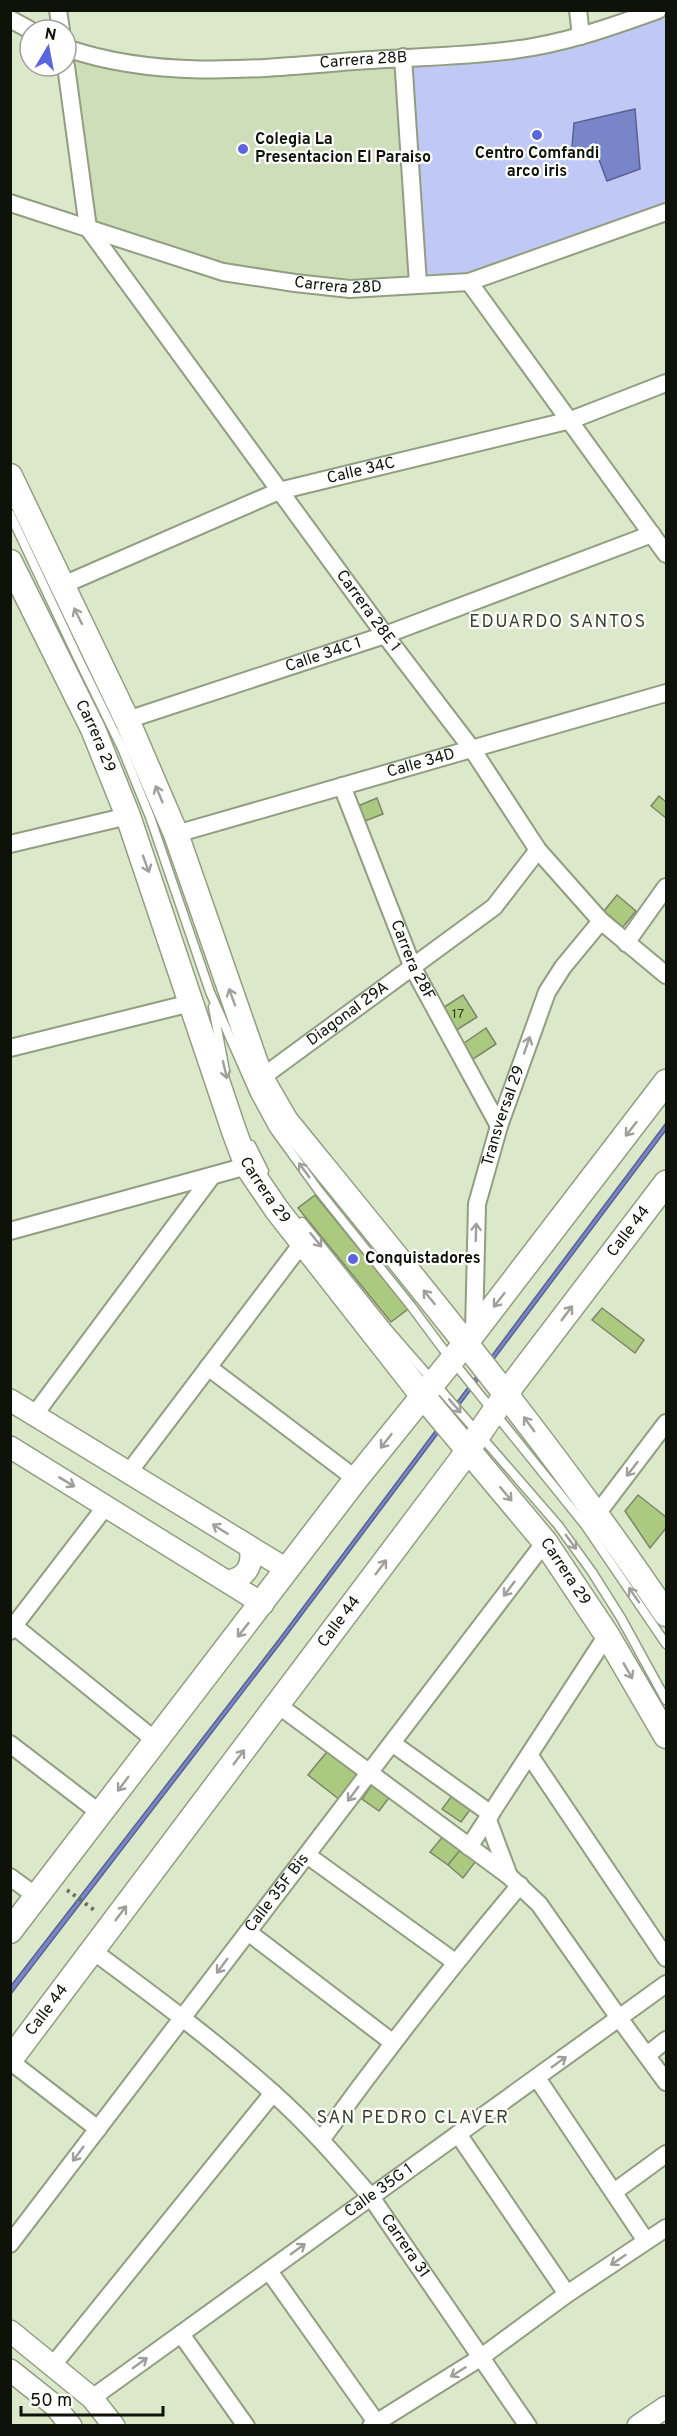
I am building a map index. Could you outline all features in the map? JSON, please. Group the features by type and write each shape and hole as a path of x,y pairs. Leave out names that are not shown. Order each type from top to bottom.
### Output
{"main road":[{"path":"10,476 127,720 176,834 261,1078 286,1121 464,1349 498,1400 597,1514 666,1614"},
{"name":"Carrera 29","path":"10,562 93,729 201,998 234,1131 277,1210 470,1437 545,1542 607,1635 666,1736"},
{"path":"10,1930 356,1479 464,1349 666,1082"},
{"name":"Calle 44","path":"10,2060 278,1705 470,1437 666,1183"}],"street":[{"path":"578,10 581,36"},
{"name":"Carrera 28B","path":"78,52 98,59 155,68 242,70 513,50 581,36 658,10"},
{"path":"403,57 418,284"},
{"path":"68,78 88,228"},
{"name":"Carrera 28D","path":"10,203 223,272 341,288 469,282 666,212"},
{"name":"Carrera 28E 1","path":"88,228 385,635 472,749 538,850 601,921 666,975"},
{"path":"469,282 666,554"},
{"name":"Calle 34C","path":"63,585 279,491 571,420 666,383"},
{"name":"Calle 34C 1","path":"127,720 385,635 652,534"},
{"name":"Calle 34D","path":"176,834 666,693"},
{"name":"Carrera 28F","path":"342,786 413,968 499,1126"},
{"path":"10,844 128,816"},
{"name":"Diagonal 29A","path":"261,1078 494,907 538,850"},
{"path":"626,943 666,887"},
{"name":"Transversal 29","path":"464,1349 477,1204 499,1126 547,992 563,967 601,921"},
{"path":"10,1048 201,998"},
{"path":"10,1231 212,1176 258,1172"},
{"path":"34,1414 212,1176"},
{"path":"129,1472 303,1242"},
{"path":"208,1367 356,1479"},
{"path":"10,1400 288,1570"},
{"path":"597,1514 666,1423"},
{"path":"13,1453 106,1506 262,1604"},
{"path":"106,1506 12,1629 156,1741"},
{"name":"Calle 35F Bis","path":"10,2244 545,1542"},
{"path":"226,1581 234,1580 247,1571 251,1564 250,1548"},
{"path":"469,1847 607,1635"},
{"path":"278,1705 514,1881 539,1904 666,2082"},
{"path":"392,1743 490,1817 514,1881"},
{"path":"10,1744 100,1813"},
{"path":"530,1756 666,1958"},
{"path":"307,1855 455,1962"},
{"path":"10,1877 36,1896"},
{"path":"321,2140 514,1881"},
{"path":"248,1932 392,2042"},
{"name":"Carrera 31","path":"93,1951 183,2018 273,2093 321,2140 371,2197 528,2426"},
{"name":"Calle 35G 1","path":"93,2398 666,1984"},
{"path":"647,2055 666,2040"},
{"path":"10,2060 98,2129"},
{"path":"537,2078 646,2241"},
{"path":"53,2365 273,2093"},
{"path":"458,2134 567,2294"},
{"path":"614,2192 666,2154"},
{"path":"269,2271 374,2424 480,2358 567,2294 666,2228"},
{"path":"10,2331 93,2398 114,2426"},
{"path":"181,2334 246,2426"},
{"path":"10,2370 54,2405 71,2426"},
{"path":"638,2426 666,2407"}],"lane":[{"path":"10,514 122,748 150,817 201,998 228,1082"},
{"path":"201,998 274,1129 319,1191 464,1349"},
{"path":"234,1101 237,1111"},
{"path":"246,1132 262,1169 258,1172"},
{"path":"292,1211 386,1327 430,1390"},
{"path":"498,1400 666,1644"},
{"path":"470,1437 558,1525 621,1618 666,1700"}],"path":[{"path":"72,1894 87,1905"}],"shaded area":[{"name":"Centro Comfandi arco iris","path":"658,11 666,11 666,212 469,282 418,284 403,57 514,50"},
{"name":"Colegia La Presentacion El Paraiso","path":"78,51 155,68 403,57 418,284 295,283 88,228 68,78 78,78"},
{"path":"635,109 640,169 607,181 598,157 571,158 574,123"},
{"path":"666,1123 666,1130 283,1640 11,1994 10,1987 280,1638"}],"building":[{"path":"659,796 666,802 666,818 651,806"},
{"path":"377,798 383,814 365,821 358,806"},
{"path":"617,895 636,911 623,927 604,911"},
{"path":"463,995 477,1017 452,1033 438,1011"},
{"path":"486,1028 496,1044 467,1063 457,1048"},
{"name":"Conquistadores","path":"315,1195 408,1309 391,1322 298,1208"},
{"path":"602,1308 644,1340 635,1353 592,1320"},
{"path":"638,1495 666,1517 666,1528 650,1548 625,1511"},
{"path":"330,1748 362,1772 340,1800 308,1775"},
{"path":"374,1782 392,1794 379,1811 362,1799"},
{"path":"451,1797 470,1810 461,1822 442,1809"},
{"path":"444,1835 461,1849 448,1865 430,1852"},
{"path":"461,1849 476,1861 463,1878 448,1865"}],"place":[{"name":"Centro Comfandi arco iris","path":"537,135"},
{"name":"Colegia La Presentacion El Paraiso","path":"243,149"},
{"name":"Conquistadores","path":"353,1259"}],"district":[{"name":"EDUARDO SANTOS","path":"558,622"},
{"name":"SAN PEDRO CLAVER","path":"413,2118"}]}
